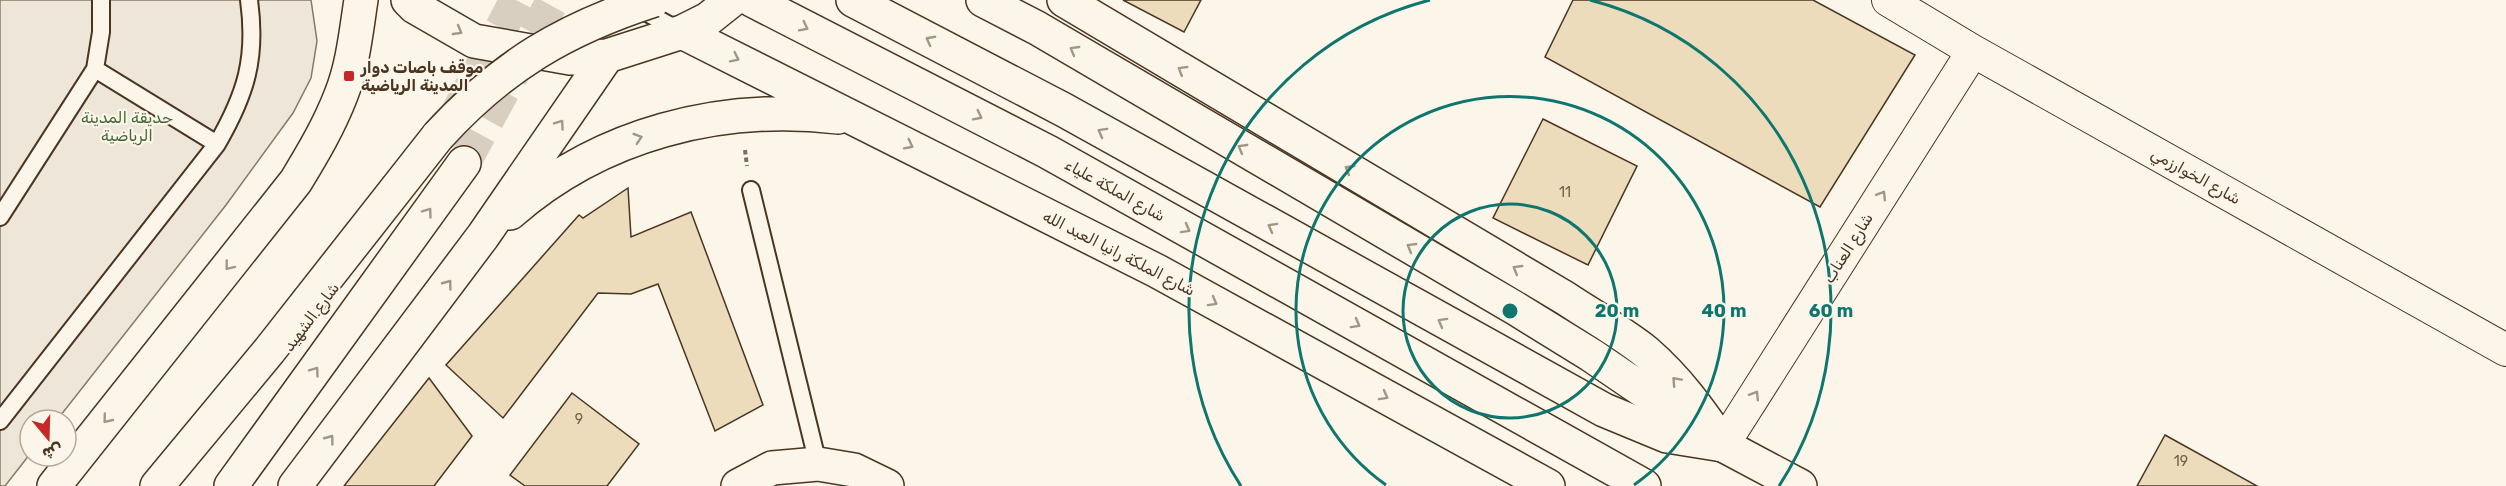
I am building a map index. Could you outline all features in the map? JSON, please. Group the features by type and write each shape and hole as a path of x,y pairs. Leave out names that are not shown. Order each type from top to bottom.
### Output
{"main road":[{"path":"342,0 354,47"},
{"path":"54,486 296,181 322,139 342,94 354,47 361,0"},
{"path":"408,0 415,7 474,40 570,58 607,56 682,32 708,19 732,0"},
{"path":"157,486 269,351 438,136 463,109 490,83 521,61 564,37 654,0"},
{"name":"شارع الملكة علياء","path":"753,0 1048,152 1644,486"},
{"path":"853,0 1064,110 1494,351 1637,425 1667,436 1723,444"},
{"path":"984,0 1037,28 1515,308 1591,354 1723,444 1800,486"},
{"path":"1064,0 1595,318 1644,351 1698,406 1723,444"},
{"name":"شارع الملكة رانيا العبد الله","path":"682,32 1157,271 1548,486"},
{"path":"295,486 483,236 607,56"},
{"path":"483,236 527,198 576,165 629,141 684,124 741,114 800,112 857,119"},
{"name":"شارع الشهيد","path":"183,486 451,156 231,486"},
{"path":"738,486 772,468 818,464 854,470 887,486"}],"street":[{"name":"شارع الخوارزمي","path":"1888,0 1973,51 2506,350"},
{"name":"شارع العناب","path":"1723,444 1973,51"}],"lane":[{"path":"0,217 94,69 101,32 101,0"},
{"path":"0,421 217,144 237,110 250,72 253,32 249,0"},
{"path":"622,0 682,32"},
{"path":"94,69 217,144"},
{"path":"751,190 818,464"}],"path":[{"path":"744,143 748,171"}],"green space":[{"name":"حديقة المدينة الرياضية","path":"0,0 311,0 317,41 311,78 293,113 226,205 66,408 18,408 19,468 5,486 0,486"}],"building":[{"path":"1123,0 1201,0 1184,32"},
{"path":"1573,0 1813,0 1915,55 1820,207 1545,57"},
{"path":"1543,119 1637,166 1588,265 1493,218"},
{"path":"628,188 631,237 691,212 763,405 715,431 658,284 631,294 598,293 503,418 446,365 579,215 583,218"},
{"path":"429,378 472,436 434,486 344,486"},
{"path":"572,393 639,444 607,486 525,486 510,475"},
{"path":"2165,435 2257,486 2137,486"}],"tunnel":[{"path":"456,115 516,0"},
{"path":"464,163 553,0"}],"place":[{"name":"موقف باصات دوار المدينة الرياضية","path":"349,76"}]}
